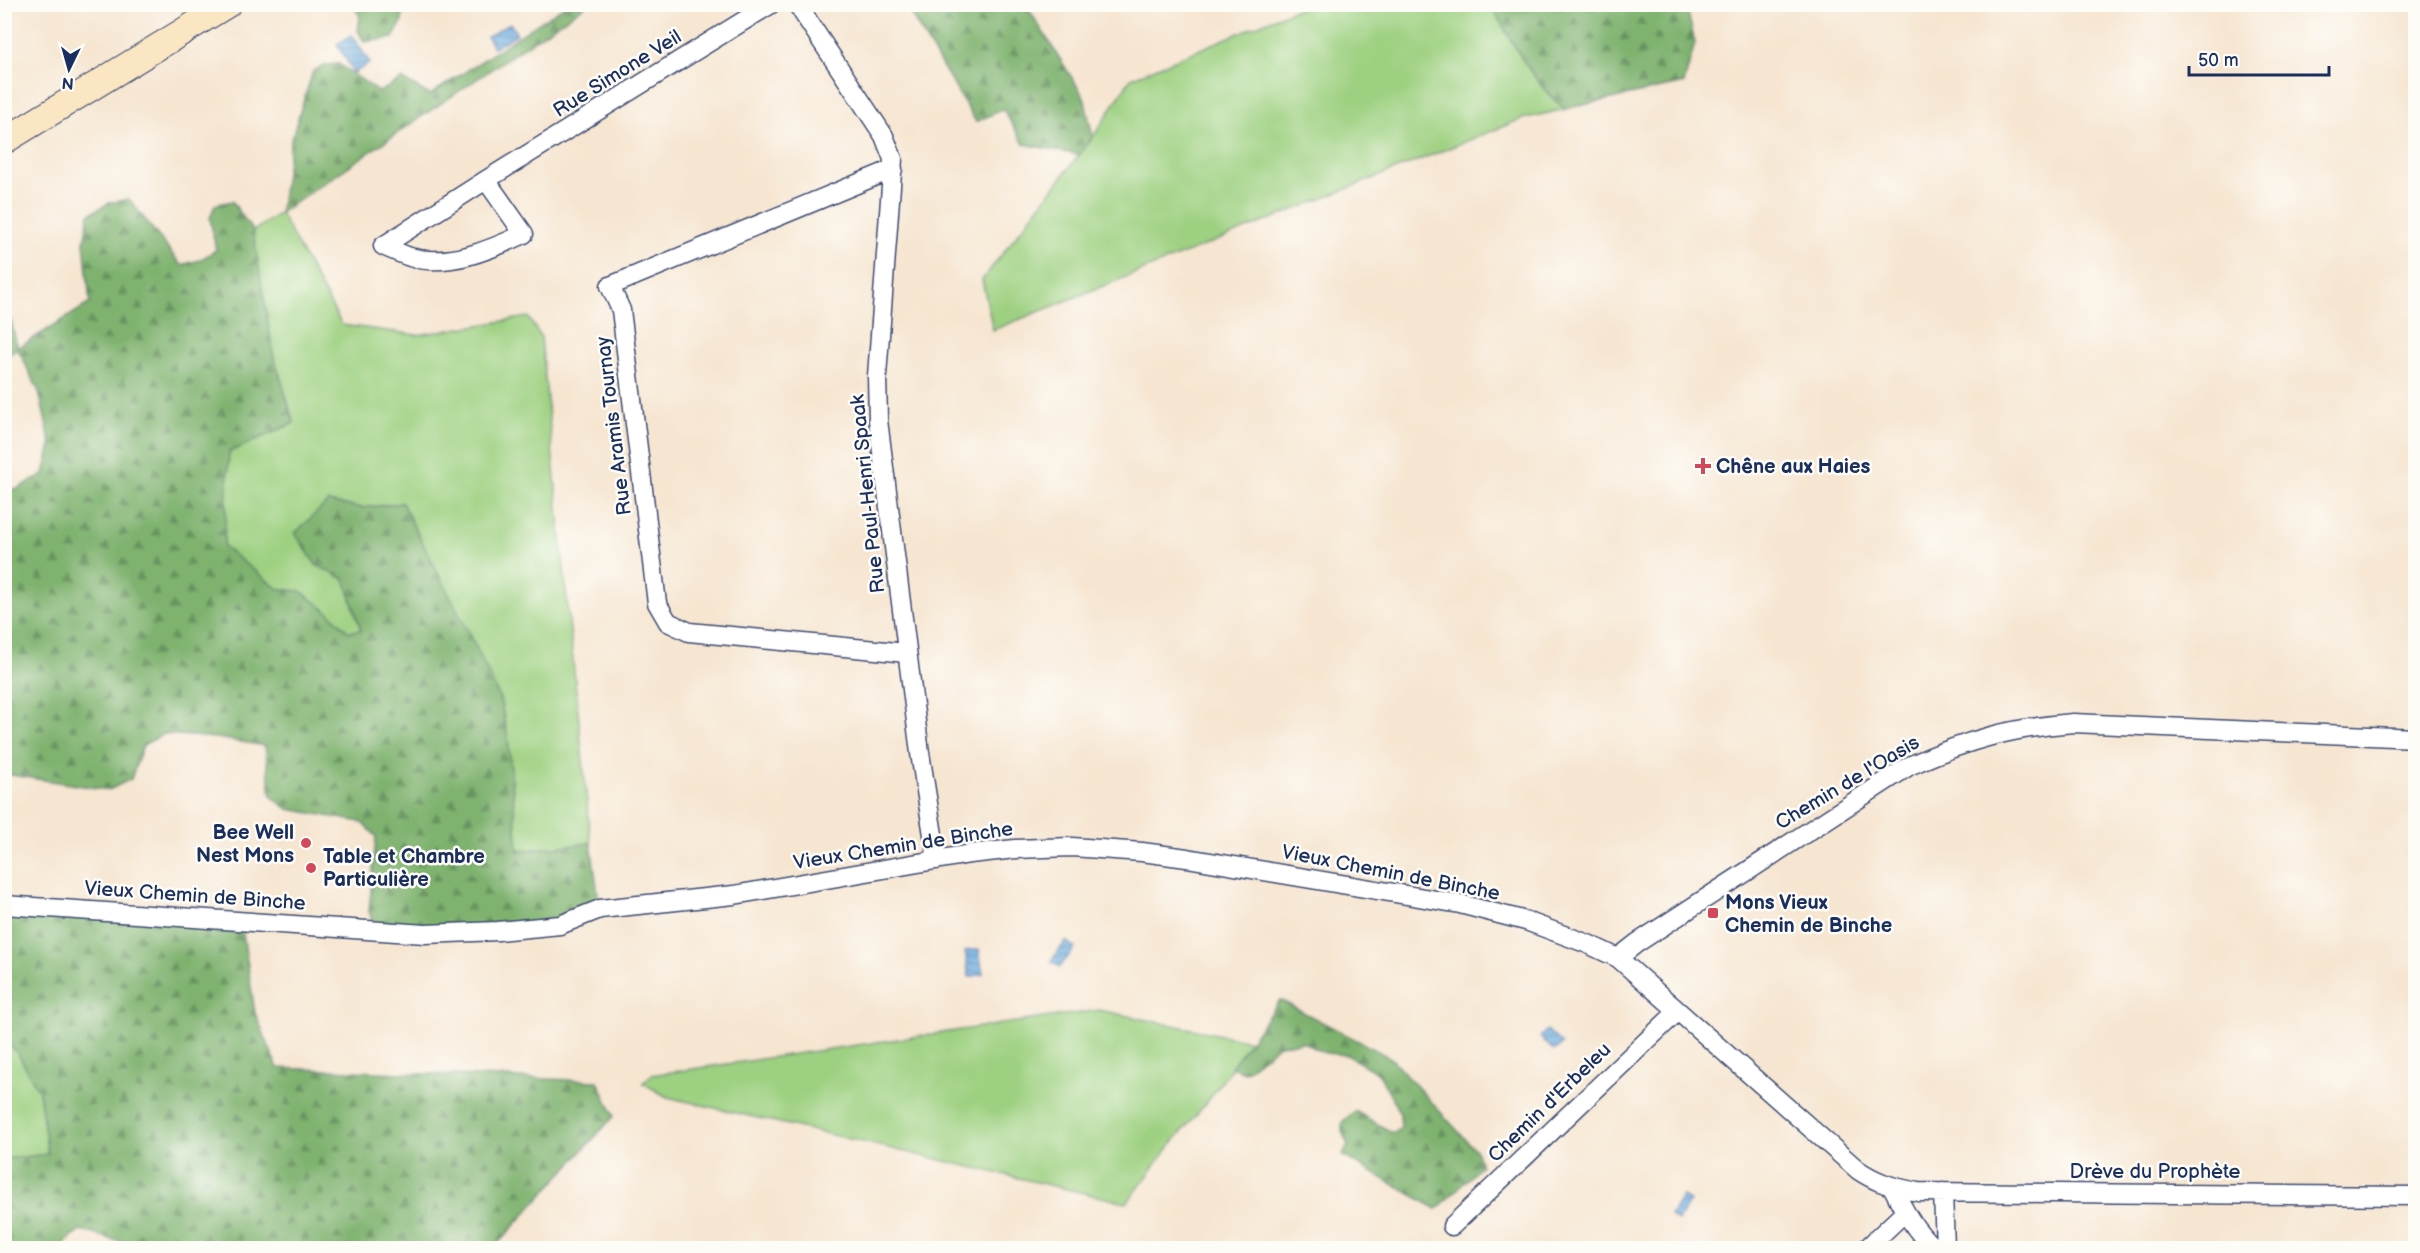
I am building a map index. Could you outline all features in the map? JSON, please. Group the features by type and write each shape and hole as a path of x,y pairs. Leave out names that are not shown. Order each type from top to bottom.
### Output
{"main road":[{"path":"4,141 228,4"}],"street":[{"name":"Rue Simone Veil","path":"486,180 524,234 495,248 438,260 411,257 383,246 486,180 771,4"},
{"name":"Rue Paul-Henri Spaak","path":"797,4 884,136 892,159 877,376 878,420 907,653 937,860"},
{"name":"Rue Aramis Tournay","path":"893,170 610,286 621,310 657,603 668,622 689,632 907,653"},
{"name":"Chemin de l'Oasis","path":"1618,958 1909,766 1955,746 2000,733 2035,726 2073,723 2415,738"},
{"name":"Vieux Chemin de Binche","path":"4,905 425,934 498,931 560,925 600,909 734,895 1015,849 1072,847 1176,856 1461,904 1526,921 1588,944 1618,958 1858,1170 1874,1181 1893,1188"},
{"name":"Chemin d'Erbeleu","path":"1452,1226 1678,1011"},
{"name":"Drève du Prophète","path":"1893,1188 1918,1192 2415,1196"},
{"path":"1893,1188 1920,1236 1934,1248"},
{"path":"1943,1192 1945,1248"},
{"path":"1868,1248 1905,1212"}],"green space":[{"path":"353,5 402,5 402,22 393,38 364,42 358,30 360,16"},
{"path":"566,5 586,5 280,213 291,140 313,71 326,65 339,64 379,92 402,79 430,95"},
{"path":"905,5 1026,5 1084,97 1093,137 1079,155 1024,144 1003,109 976,122"},
{"path":"1306,5 1491,5 1515,47 1542,87 1565,109 1522,119 993,330 982,280 1093,137 1131,78"},
{"path":"1491,5 1686,5 1695,43 1684,83 1565,109 1542,87 1515,47"},
{"path":"129,199 181,265 200,260 216,250 210,218 215,205 232,201 253,231 273,354 294,423 229,452 224,547 278,589 300,591 326,610 349,632 361,630 345,579 316,565 295,533 328,502 362,508 402,503 500,699 508,738 518,851 591,843 600,909 560,925 376,930 369,912 376,836 361,822 288,809 271,796 265,746 217,738 164,734 143,745 131,779 109,790 5,774 5,489 17,489 44,474 51,445 39,392 18,349 5,356 4,316 11,322 18,348 90,303 84,242 89,214 109,203"},
{"path":"280,213 342,325 417,335 528,317 541,337 591,843 518,851 508,738 500,699 402,503 362,508 328,502 316,565 345,579 361,630 349,632 326,610 300,591 278,589 216,541 229,452 294,423 273,354 253,231"},
{"path":"4,905 241,920 255,1013 278,1068 598,1081 614,1116 494,1248 140,1248 81,1230 59,1248 5,1248 5,1159 48,1154 39,1091 18,1054 5,1039"},
{"path":"1280,1000 1391,1058 1477,1152 1481,1166 1437,1209 1343,1156 1348,1145 1342,1131 1342,1122 1355,1111 1393,1133 1401,1127 1400,1114 1379,1074 1347,1055 1325,1053 1303,1042 1279,1045 1245,1072 1231,1067"},
{"path":"1099,1010 1251,1041 1208,1101 1173,1142 1127,1203 667,1097 643,1083 651,1075"},
{"path":"4,1039 18,1054 39,1091 48,1155 5,1159"}],"water":[{"path":"510,23 517,34 494,48 487,37"},
{"path":"352,35 370,63 354,73 337,44"},
{"path":"1066,941 1075,948 1060,967 1051,961"},
{"path":"979,949 983,974 969,977 965,951"},
{"path":"1547,1030 1562,1044 1554,1051 1540,1037"},
{"path":"1682,1197 1690,1201 1678,1221 1670,1216"}],"place":[{"name":"Chêne aux Haies","path":"1703,466"},
{"name":"Bee Well Nest Mons","path":"306,843"},
{"name":"Table et Chambre Particulière","path":"311,868"},
{"name":"Mons Vieux Chemin de Binche","path":"1713,913"}]}
